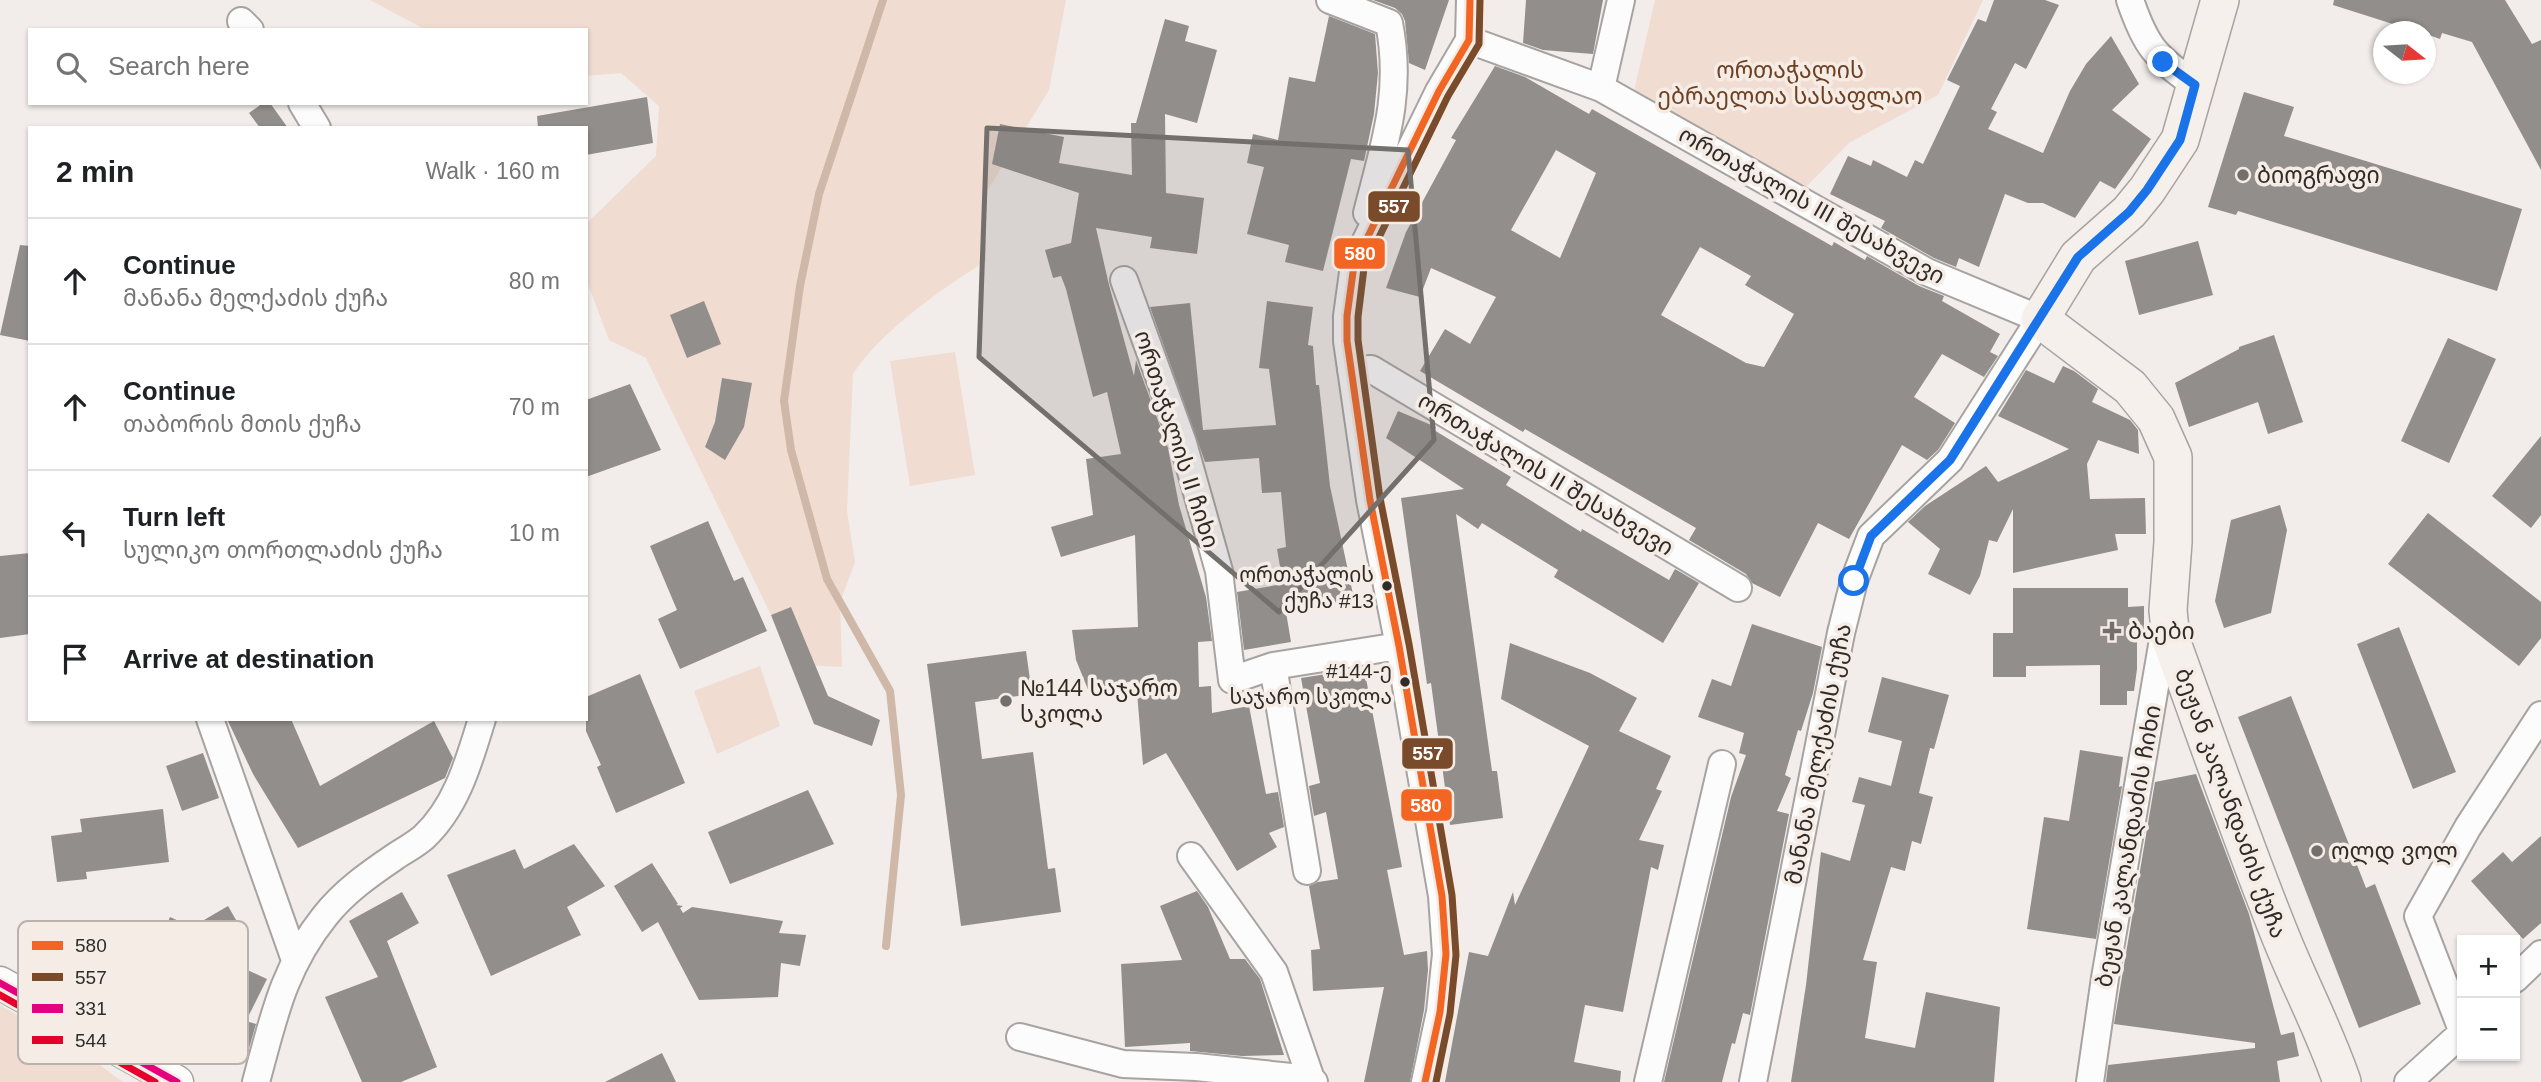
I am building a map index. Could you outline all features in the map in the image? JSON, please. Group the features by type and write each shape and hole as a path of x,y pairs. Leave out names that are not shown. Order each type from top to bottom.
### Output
{"main road":[{"path":"2040,320 2078,257 2129,212 2180,140 2220,0"},
{"name":"ბეჟან კალანდაძის ქუჩა","path":"2040,320 2130,387 2156,419 2173,457 2173,542 2168,610 2171,640 2252,864 2295,972 2333,1054 2342,1082"}],"street":[{"path":"1330,0 1389,23 1395,53 1393,108 1354,265 1347,316 1347,341 1370,500 1399,646 1442,897 1446,954 1440,1012 1424,1082"},
{"path":"1354,265 1439,91 1469,40 1471,0"},
{"path":"1601,88 1621,0"},
{"path":"2130,0 2142,34 2163,62 2195,85"},
{"name":"ორთაჭალის III შესახვევი","path":"1469,40 1601,88 1927,272 2040,320"},
{"path":"303,105 316,126"},
{"name":"ორთაჭალის II ჩიხი","path":"1124,280 1183,443 1219,571 1232,680 1273,666 1399,646"},
{"name":"მანანა მელქაძის ქუჩა","path":"1753,1082 1841,633 1854,581 1871,536 1950,460 2040,320"},
{"name":"ორთაჭალის II შესახვევი","path":"1352,370 1371,369 1738,588"},
{"name":"ბეჟან კალანდაძის ჩიხი","path":"2090,1082 2105,978 2168,610"},
{"path":"1273,666 1307,871"},
{"path":"2457,1018 2418,916 2468,827 2541,715"},
{"path":"211,721 295,960"},
{"path":"256,1082 279,995 295,960 325,917 356,884 424,838 450,805 467,766 481,721"},
{"path":"1648,1082 1721,764"},
{"path":"1020,1037 1123,1064 1196,1067 1312,1081 1274,972 1191,856"},
{"path":"2520,974 2541,954"},
{"path":"0,983 18,993"},
{"path":"2408,1082 2457,1036"},
{"path":"145,1064 177,1082"}],"highlighted area":[{"path":"987,128 1408,150 1434,440 1279,612 979,357"}],"green space":[{"path":"370,0 1066,0 1049,90 986,193 986,261 950,284 896,327 879,342 853,374 847,511 855,562 840,602 842,667 804,665 771,615 646,358 609,340 588,284 588,222 656,156 659,106 621,73 588,76 588,28 422,28"},
{"name":"ორთაჭალის ებრაელთა სასაფლაო","path":"1655,0 1983,0 1938,95 1849,143 1805,188 1634,91"},
{"path":"955,352 975,475 910,486 890,361"},
{"path":"760,666 780,726 717,754 694,691"},
{"path":"0,1005 18,1016 18,1064 98,1064 123,1082 0,1082"}],"building":[{"path":"1373,0 1449,0 1425,70 1409,63 1402,14 1395,8"},
{"path":"1526,0 1603,0 1593,54 1543,50 1523,43"},
{"path":"1994,0 2045,0 2059,5 2026,69 2015,63 1991,109 1997,112 1988,129 2043,153 2070,91 2086,64 2111,36 2139,84 2112,110 2151,139 2115,189 2100,181 2075,218 2043,203 2028,203 2005,194 1979,267 1959,258 1956,267 1934,258 1881,228 1885,221 1830,194 1848,156 1871,166 1873,160 1907,177 1915,160 1923,164 1960,86 1947,80 1978,19 1986,22"},
{"path":"2334,0 2505,0 2532,44 2541,40 2541,170 2472,42 2442,33 2440,39 2436,38 2436,21 2383,21 2333,5"},
{"path":"1329,16 1375,34 1378,73 1374,114 1364,161 1351,159 1323,271 1285,262 1289,245 1247,234 1264,167 1247,163 1253,134 1278,140 1289,77 1315,82"},
{"path":"1165,19 1189,26 1185,41 1217,50 1197,123 1165,114 1166,193 1204,198 1197,254 1150,248 1152,237 1096,228 1134,376 1136,360 1168,448 1179,505 1206,597 1212,641 1198,642 1199,687 1211,686 1212,713 1249,706 1266,794 1278,792 1284,827 1269,833 1277,847 1237,871 1166,753 1143,765 1136,680 1089,692 1076,660 1072,630 1138,627 1135,535 1061,557 1051,527 1093,515 1086,459 1121,454 1107,392 1093,397 1066,289 1061,276 1053,278 1045,250 1071,243 1079,193 992,164 1000,124 1064,137 1059,163 1132,175 1131,123 1136,123"},
{"path":"1495,66 1525,77 1589,114 1592,109 1832,246 1834,242 1865,260 1867,256 1919,286 1944,296 1942,301 2000,334 1990,352 1998,356 1984,377 1942,354 1914,397 1955,423 1938,450 1927,460 1902,445 1849,539 1818,523 1780,597 1752,583 1746,574 1689,540 1696,528 1420,371 1445,329 1470,344 1496,297 1431,268 1420,297 1386,288 1406,232 1456,140 1451,138","holes":["1556,150 1596,173 1560,258 1511,230","1700,247 1751,276 1745,285 1794,314 1764,367 1746,363 1661,315"]},
{"path":"2244,92 2294,107 2284,136 2522,209 2497,291 2238,211 2236,215 2208,207"},
{"path":"647,97 653,143 588,155 588,126 538,126 537,116"},
{"path":"260,105 271,105 287,126 259,126 249,113"},
{"path":"2198,241 2213,295 2139,315 2125,261"},
{"path":"20,245 28,246 28,341 0,335"},
{"path":"704,301 721,344 687,358 670,315"},
{"path":"1267,301 1313,307 1308,345 1313,346 1330,486 1354,599 1286,612 1291,642 1244,650 1237,592 1283,584 1277,549 1286,547 1281,492 1262,493 1259,458 1205,462 1150,307 1190,303 1203,430 1276,425 1269,369 1259,368"},
{"path":"2274,335 2303,422 2268,434 2258,402 2189,427 2175,383 2239,347"},
{"path":"2448,338 2496,359 2449,463 2401,441"},
{"path":"2063,366 2098,389 2092,402 2130,420 2138,430 2139,454 2098,440 2087,464 2090,499 2145,498 2146,534 2115,534 2118,550 2013,573 2013,509 1997,542 1989,540 1980,576 1970,595 1928,574 1940,549 1908,522 1925,506 1986,466 1998,482 2069,449 1998,416 2026,370 2054,383"},
{"path":"722,378 752,383 744,427 725,460 705,447 715,422"},
{"path":"630,384 661,450 588,476 588,399"},
{"path":"1398,411 1436,427 1434,430 1511,477 1506,485 1581,532 1582,529 1669,580 1675,569 1699,583 1663,643 1554,577 1558,570 1482,523 1478,529 1456,514 1492,771 1497,771 1503,818 1450,825 1431,683 1427,684 1401,498 1464,489 1386,438"},
{"path":"2541,436 2541,515 2531,528 2492,496"},
{"path":"2280,505 2287,530 2271,613 2224,628 2215,601 2231,520"},
{"path":"2428,513 2541,602 2541,638 2519,666 2388,564"},
{"path":"708,521 734,581 743,577 767,631 680,669 658,619 677,610 650,546"},
{"path":"28,553 28,634 0,638 0,556"},
{"path":"2013,588 2128,588 2128,607 2144,606 2144,636 2137,636 2134,691 2127,691 2127,705 2100,705 2100,665 2026,666 2026,677 1993,677 1993,633 2013,633"},
{"path":"791,607 828,696 880,720 872,746 814,724 771,615"},
{"path":"1752,624 1822,647 1813,693 1801,731 1798,730 1785,775 1791,778 1777,811 1789,814 1750,1015 1743,1013 1722,1082 1664,1082 1731,797 1746,755 1739,753 1744,733 1698,717 1712,679 1731,686"},
{"path":"2399,627 2456,772 2413,789 2357,644"},
{"path":"1510,643 1590,673 1637,698 1619,731 1671,756 1656,789 1662,791 1639,840 1664,845 1658,870 1651,867 1623,1012 1585,1005 1574,1062 1621,1071 1620,1082 1445,1082 1469,952 1488,956 1513,892 1515,905 1589,746 1501,699"},
{"path":"1026,651 1032,694 975,702 982,759 1033,752 1048,869 1055,868 1061,912 961,926 927,664"},
{"path":"1364,668 1402,867 1387,870 1404,955 1427,951 1424,1010 1410,1082 1364,1082 1384,987 1313,991 1311,950 1320,949 1309,886 1338,879 1326,812 1314,816 1309,786 1320,783 1301,678"},
{"path":"640,674 685,783 616,813 597,767 601,765 586,731 588,696"},
{"path":"1882,677 1949,695 1934,749 1930,748 1919,793 1933,797 1921,844 1912,841 1905,871 1891,867 1863,960 1877,962 1865,1038 1915,1048 1926,992 2000,1007 1994,1082 1791,1082 1806,985 1821,852 1850,861 1865,805 1852,802 1859,777 1891,786 1902,741 1868,732"},
{"path":"2291,696 2366,888 2375,884 2421,1004 2359,1028 2238,717"},
{"path":"228,721 292,721 320,786 434,721 453,758 445,778 298,848 253,774"},
{"path":"2080,750 2123,757 2119,787 2122,786 2096,939 2027,929 2044,817 2069,821"},
{"path":"203,753 219,798 182,811 166,766"},
{"path":"2196,774 2249,914 2281,1035 2294,1032 2299,1056 2277,1061 2280,1082 2106,1082 2108,1065 2255,1048 2255,1043 2114,1024 2155,782"},
{"path":"808,790 834,844 730,884 708,832"},
{"path":"163,809 169,862 86,872 87,879 57,882 51,836 82,832 80,819"},
{"path":"2541,836 2541,923 2523,939 2471,881 2503,852 2512,862"},
{"path":"574,844 605,886 567,907 581,935 491,976 447,875 515,849 524,869"},
{"path":"652,863 678,904 676,905 683,906 680,908 683,913 692,907 783,921 779,933 806,935 800,966 781,963 778,997 699,1000 658,922 642,932 614,886"},
{"path":"1197,891 1208,907 1230,959 1245,959 1260,979 1284,1055 1242,1056 1190,1051 1190,1043 1125,1047 1121,964 1182,960 1160,906"},
{"path":"402,892 419,923 387,941 437,1067 401,1082 362,1082 325,997 378,977 349,921"},
{"path":"228,906 237,921 202,921"},
{"path":"248,970 267,979 248,1017"},
{"path":"248,1022 256,1024 248,1052"},
{"path":"662,1053 676,1082 605,1082"}],"waterway":[{"path":"883,0 819,194 800,286 784,401 791,450 827,579 890,691 901,795 886,946"}],"transit line":[{"name":"580","path":"1425,1082 1440,1012 1446,954 1442,896 1399,646 1370,500 1347,341 1347,316 1354,265 1439,91 1469,40 1470,0"},
{"name":"557","path":"1436,1082 1450,1014 1456,955 1452,895 1409,644 1380,498 1358,340 1358,317 1364,268 1448,96 1479,44 1480,0"},
{"name":"331","path":"0,983 18,993"},
{"name":"544","path":"0,995 18,1005"},
{"name":"544","path":"123,1064 155,1082"},
{"name":"331","path":"145,1064 177,1082"}],"place":[{"name":"ბიოგრაფი","path":"2243,175"},
{"name":"ორთაჭალის ქუჩა #13","path":"1387,586"},
{"name":"ბაები","path":"2112,631"},
{"name":"#144-ე საჯარო სკოლა","path":"1405,682"},
{"name":"№144 საჯარო სკოლა","path":"1006,701"},
{"name":"ოლდ ვოლ","path":"2317,851"}],"route":[{"path":"1854,581 1871,536 1950,460 2078,257 2129,212 2180,140 2195,85 2163,62"}]}
